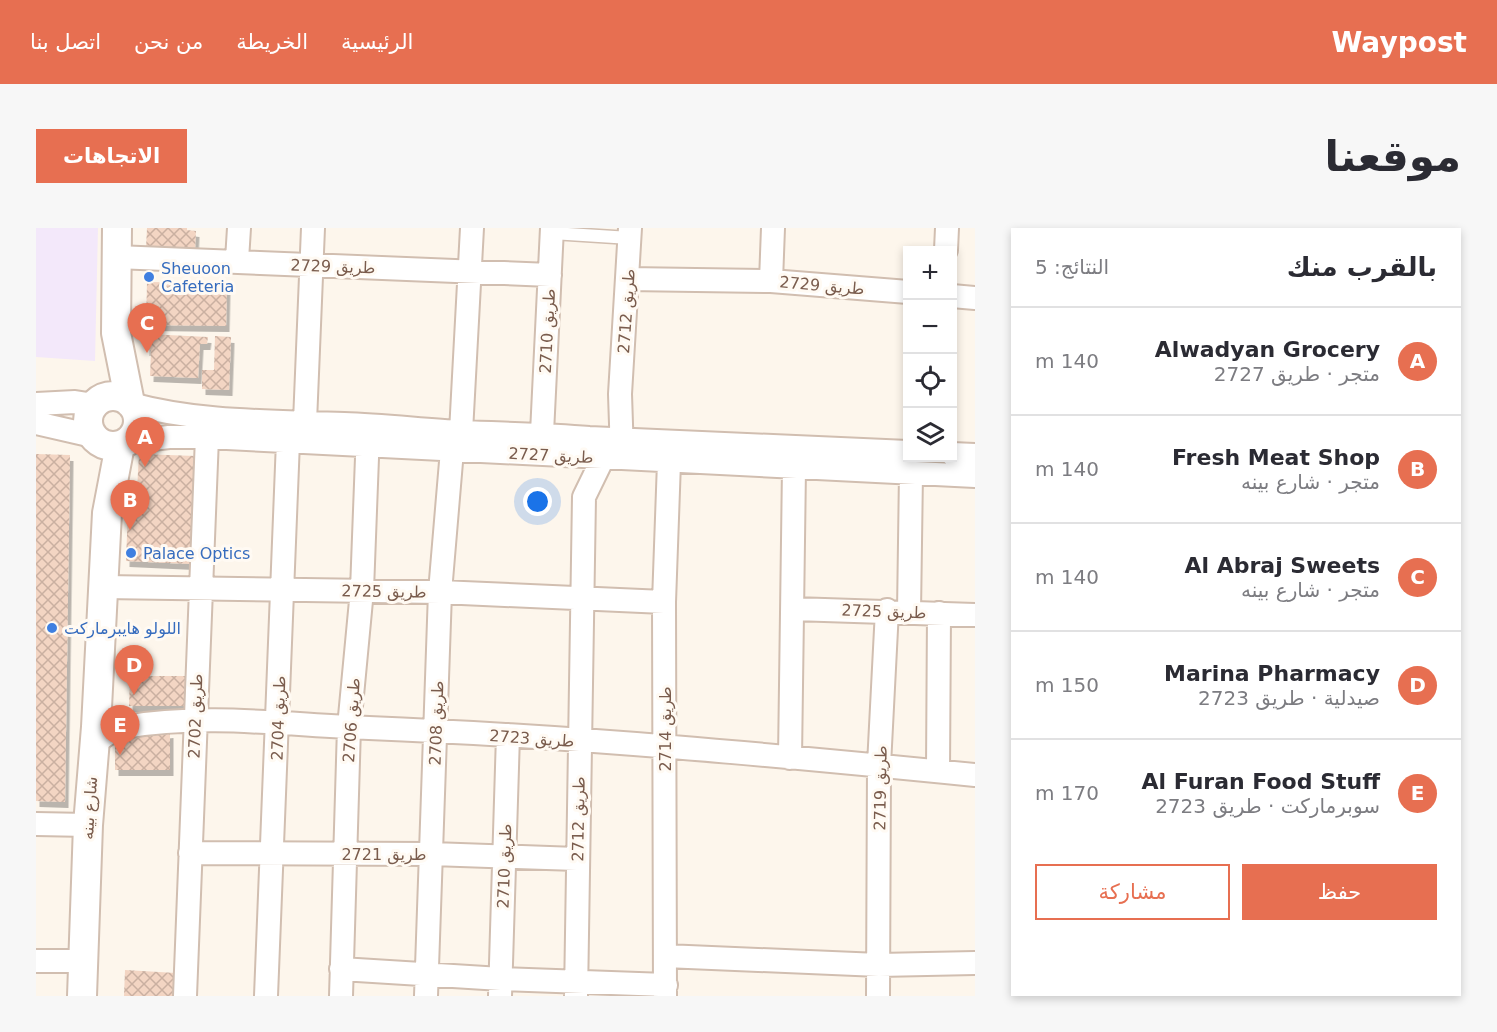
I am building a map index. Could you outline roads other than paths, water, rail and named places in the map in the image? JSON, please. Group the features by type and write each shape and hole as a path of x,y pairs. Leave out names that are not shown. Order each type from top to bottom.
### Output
{"street":[{"path":"117,228 116,333 130,404"},
{"path":"237,261 239,228"},
{"path":"305,422 314,228"},
{"name":"طريق 2708","path":"427,985 440,592 457,441 471,271 472,228"},
{"path":"771,281 773,228"},
{"path":"946,246 947,228"},
{"name":"طريق 2710","path":"542,433 552,230"},
{"name":"طريق 2712","path":"584,497 616,452 630,233"},
{"name":"طريق 2729","path":"116,257 550,275"},
{"name":"طريق 2729","path":"628,279 771,281 903,292"},
{"path":"957,296 975,298"},
{"path":"109,440 88,420 97,403 116,333"},
{"name":"طريق 2712","path":"590,438 609,418 620,394"},
{"path":"36,404 97,403 112,396 130,404 135,410 138,424 132,437 109,440 36,423"},
{"name":"طريق 2727","path":"130,404 191,417 305,422 368,435 457,441 560,456 616,452 910,463 975,476"},
{"name":"طريق 2727","path":"457,441 542,433 590,438 616,452 669,462 794,468 910,463"},
{"name":"طريق 2727","path":"109,440 169,436 288,441 368,435"},
{"name":"طريق 2706","path":"341,996 349,728 362,590 368,435"},
{"name":"طريق 2702","path":"185,996 207,437"},
{"name":"شارع بينه","path":"82,996 88,825 104,587 109,440"},
{"name":"طريق 2704","path":"266,996 274,853 288,441"},
{"path":"957,454 975,455"},
{"name":"طريق 2712","path":"560,456 574,475 584,497 576,989"},
{"name":"طريق 2714","path":"665,990 664,602 669,462"},
{"path":"909,612 910,463"},
{"path":"790,758 794,609 794,468"},
{"name":"طريق 2725","path":"104,587 440,592 664,602"},
{"name":"طريق 2725","path":"794,609 886,610 975,615"},
{"name":"طريق 2719","path":"878,996 879,765 886,610"},
{"path":"938,771 939,613"},
{"name":"طريق 2723","path":"94,745 102,737 122,728 195,721 277,723 508,735 975,775"},
{"name":"طريق 2710","path":"500,987 508,735"},
{"path":"36,824 88,825"},
{"name":"طريق 2721","path":"190,853 432,854 577,859"},
{"path":"665,956 879,965 975,963"},
{"path":"36,961 83,960"},
{"path":"341,969 427,985 665,990"}],"lane":[{"path":"552,230 630,233"}],"place":[{"name":"Sheuoon Cafeteria","path":"149,277"},
{"name":"Al Abraj Sweets","path":"147,353"},
{"name":"Alwadyan Grocery","path":"145,467"},
{"name":"Fresh Meat Shop","path":"130,530"},
{"name":"Palace Optics","path":"131,553"},
{"name":"اللولو هايبرماركت","path":"52,628"},
{"name":"Marina Pharmacy","path":"134,695"},
{"name":"Al Furan Food Stuff","path":"120,755"}]}
